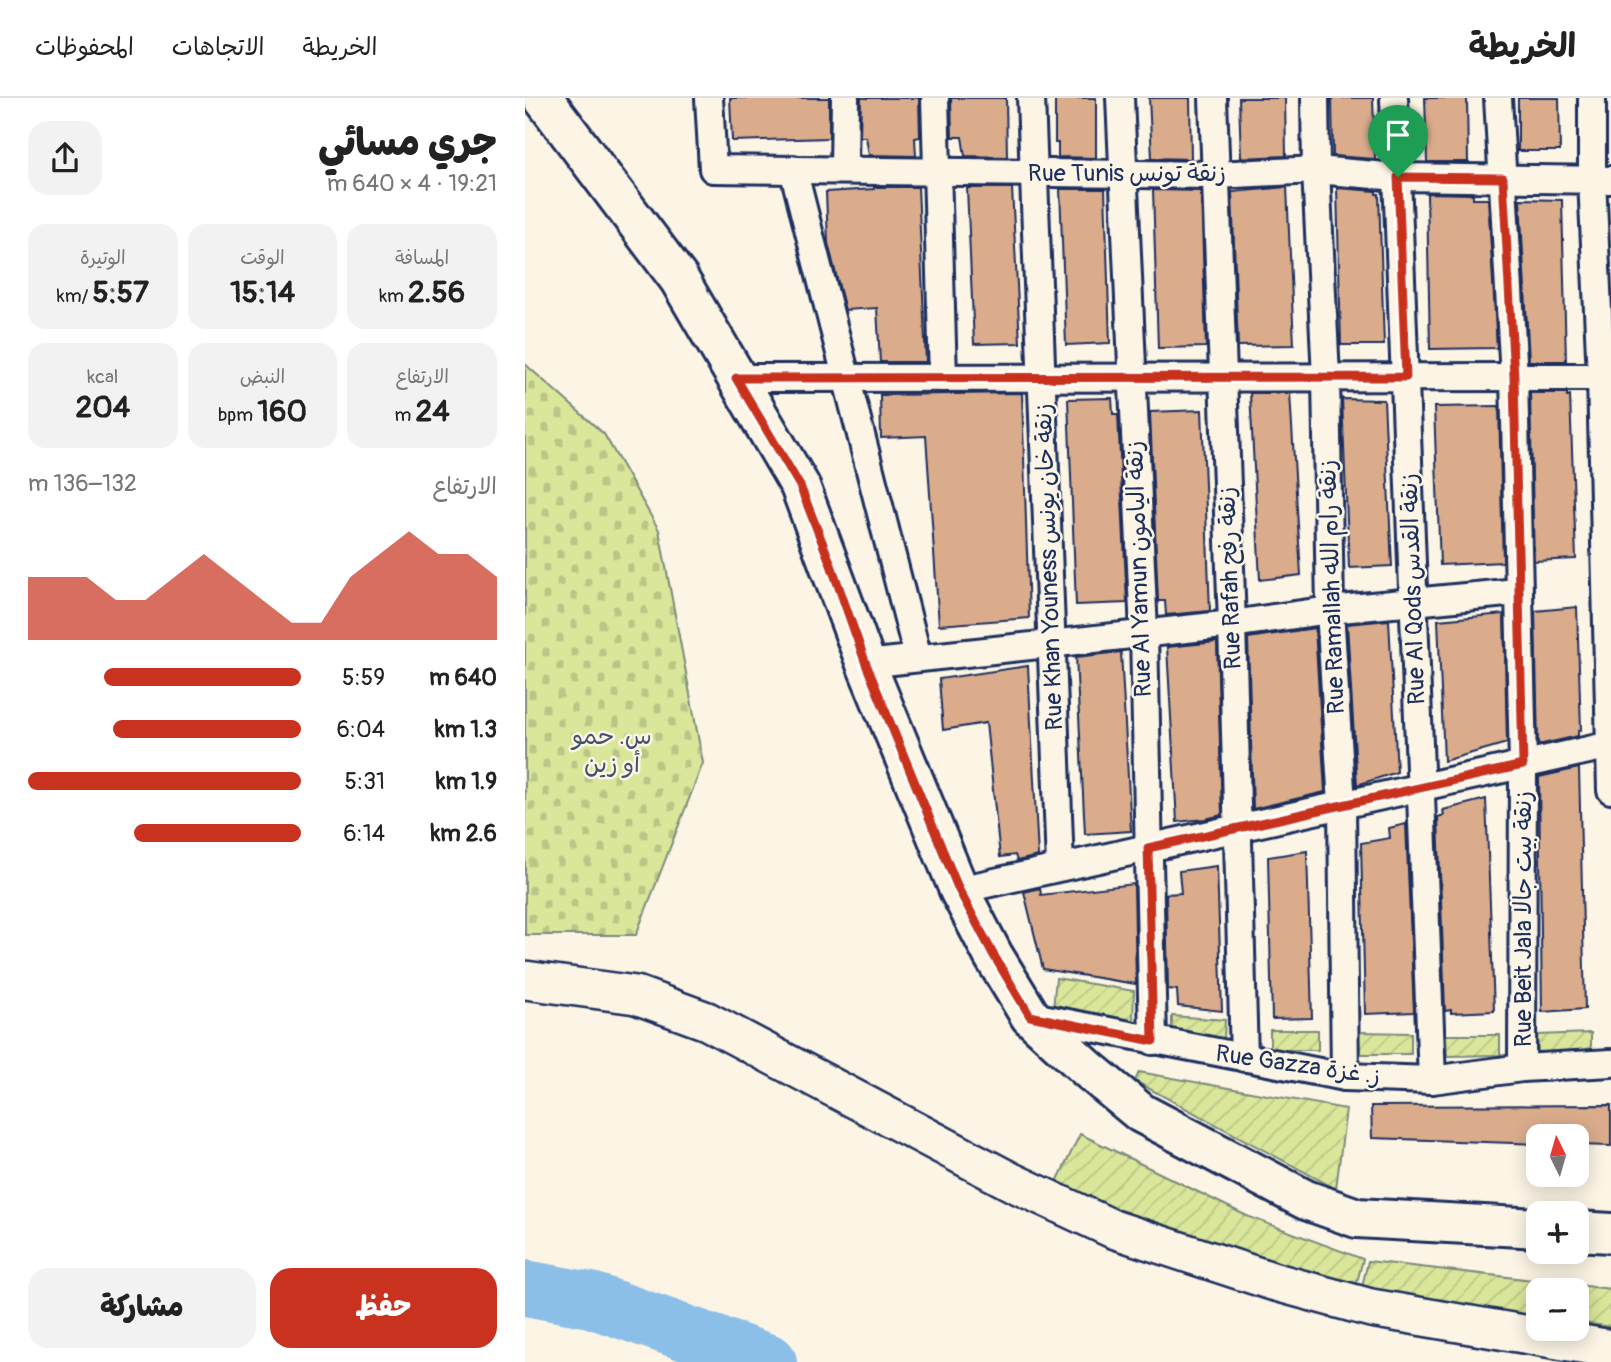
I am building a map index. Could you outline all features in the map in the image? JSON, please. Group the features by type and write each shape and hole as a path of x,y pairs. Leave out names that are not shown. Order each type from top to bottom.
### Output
{"main road":[{"path":"543,98 679,279 800,486 866,664 959,890 1030,1016 1141,1113 1306,1200 1357,1218 1526,1227"},
{"path":"525,980 636,995 707,1021 1012,1182 1114,1229 1272,1281 1371,1308 1611,1349"},
{"path":"1589,1232 1611,1233"}],"street":[{"name":"Rue Tunis زنقة تونس","path":"709,98 713,169 1215,175 1316,170 1398,177 1601,180"},
{"path":"844,170 845,98"},
{"path":"935,98 943,378"},
{"name":"Rue Khan Youness زنقة خان يونس","path":"1031,98 1060,867"},
{"name":"Rue Al Yamun زنقة اليامون","path":"1120,98 1144,633 1153,1041"},
{"name":"Rue Rafah زنقة رفح","path":"1213,98 1244,1058"},
{"name":"Rue Ramallah زنقة رام الله","path":"1315,98 1326,377 1329,610 1342,804 1345,1077"},
{"name":"Rue Al Qods زنقة القدس","path":"1394,98 1432,1080"},
{"name":"Rue Beit Jala زنقة بيت جالا","path":"1498,98 1514,377 1523,765 1522,1068"},
{"path":"1592,98 1601,180 1611,790"},
{"path":"793,169 918,658"},
{"path":"736,378 1606,377"},
{"path":"866,664 1232,624 1329,610 1517,592"},
{"path":"959,890 1610,746"},
{"name":"Rue Gazza ز. غزة","path":"1030,1016 1345,1077 1432,1080 1522,1068 1611,1063"}],"green space":[{"name":"س. حمو أو زين","path":"525,364 604,434 659,530 703,763 636,935 525,935"},
{"path":"1056,978 1134,991 1133,1021 1053,1009"},
{"path":"1172,1016 1225,1020 1224,1039 1172,1035"},
{"path":"1270,1030 1318,1030 1318,1050 1270,1050"},
{"path":"1359,1032 1411,1033 1411,1054 1358,1054"},
{"path":"1591,1033 1591,1053 1538,1054 1537,1035"},
{"path":"1446,1035 1500,1035 1500,1055 1447,1056"},
{"path":"1139,1072 1346,1109 1336,1189 1135,1081"},
{"path":"1080,1134 1247,1216 1363,1259 1355,1290 1053,1190"},
{"path":"1368,1261 1526,1279 1526,1314 1361,1291"},
{"path":"1589,1286 1611,1289 1611,1327 1589,1324"}],"building":[{"path":"730,98 829,98 829,138 732,141"},
{"path":"861,98 919,98 920,137 915,138 916,156 869,155 866,137 860,137"},
{"path":"951,98 1006,98 1007,157 965,156 962,137 952,137"},
{"path":"1055,98 1096,98 1096,158 1058,157 1058,143 1055,143"},
{"path":"1149,98 1190,98 1191,159 1152,158"},
{"path":"1239,98 1285,98 1286,156 1241,158"},
{"path":"1332,98 1373,98 1375,159 1333,156"},
{"path":"1425,98 1467,98 1468,162 1427,162"},
{"path":"1518,98 1559,98 1560,151 1518,151"},
{"path":"874,187 918,187 926,362 880,362 877,308 845,310 828,243 826,192"},
{"path":"1287,187 1294,345 1238,346 1232,192"},
{"path":"967,188 1012,188 1020,343 974,344"},
{"path":"1337,188 1376,191 1376,194 1379,194 1384,345 1341,345"},
{"path":"1060,189 1105,189 1110,343 1066,345"},
{"path":"1153,190 1201,191 1206,347 1158,348"},
{"path":"1427,193 1469,194 1473,195 1473,199 1488,199 1497,348 1430,349"},
{"path":"1520,199 1562,200 1566,361 1529,361"},
{"path":"1022,393 1029,618 939,625 926,436 881,438 880,395"},
{"path":"1250,393 1290,393 1301,575 1260,580"},
{"path":"1530,393 1570,395 1576,559 1534,561"},
{"path":"1112,398 1113,414 1118,414 1127,603 1076,605 1068,399"},
{"path":"1342,399 1384,400 1392,566 1349,568"},
{"path":"1499,406 1503,562 1440,565 1434,407"},
{"path":"1202,410 1210,611 1166,615 1165,601 1158,601 1150,412"},
{"path":"1577,607 1581,730 1578,731 1578,736 1538,745 1535,611"},
{"path":"1504,614 1507,743 1444,761 1438,620"},
{"path":"1389,620 1397,772 1357,785 1347,624"},
{"path":"1315,628 1325,792 1253,809 1248,638"},
{"path":"1217,642 1222,815 1177,822 1167,647"},
{"path":"1121,652 1131,831 1085,834 1076,657"},
{"path":"1028,666 1038,856 1017,861 1015,855 1000,857 986,723 943,730 939,679"},
{"path":"1579,768 1585,1009 1542,1012 1539,777"},
{"path":"1486,799 1494,1011 1451,1013 1451,1010 1445,1011 1438,817 1444,815 1443,810"},
{"path":"1406,824 1414,1012 1365,1014 1361,843 1390,838 1389,828"},
{"path":"1307,851 1312,1018 1272,1019 1268,857"},
{"path":"1217,866 1222,1011 1178,1006 1177,990 1168,989 1166,894 1181,893 1179,871"},
{"path":"1134,884 1136,984 1043,969 1024,892 1040,888 1041,895"},
{"path":"1611,1105 1611,1146 1589,1145 1589,1124 1526,1124 1526,1144 1372,1138 1371,1106"}],"waterway":[{"path":"525,1288 591,1300 769,1362"}],"route":[{"path":"1398,177 1503,178 1514,377 1523,765 1148,848 1153,1041 1030,1016 959,890 866,664 800,486 736,378 1406,377 1398,177"}]}
